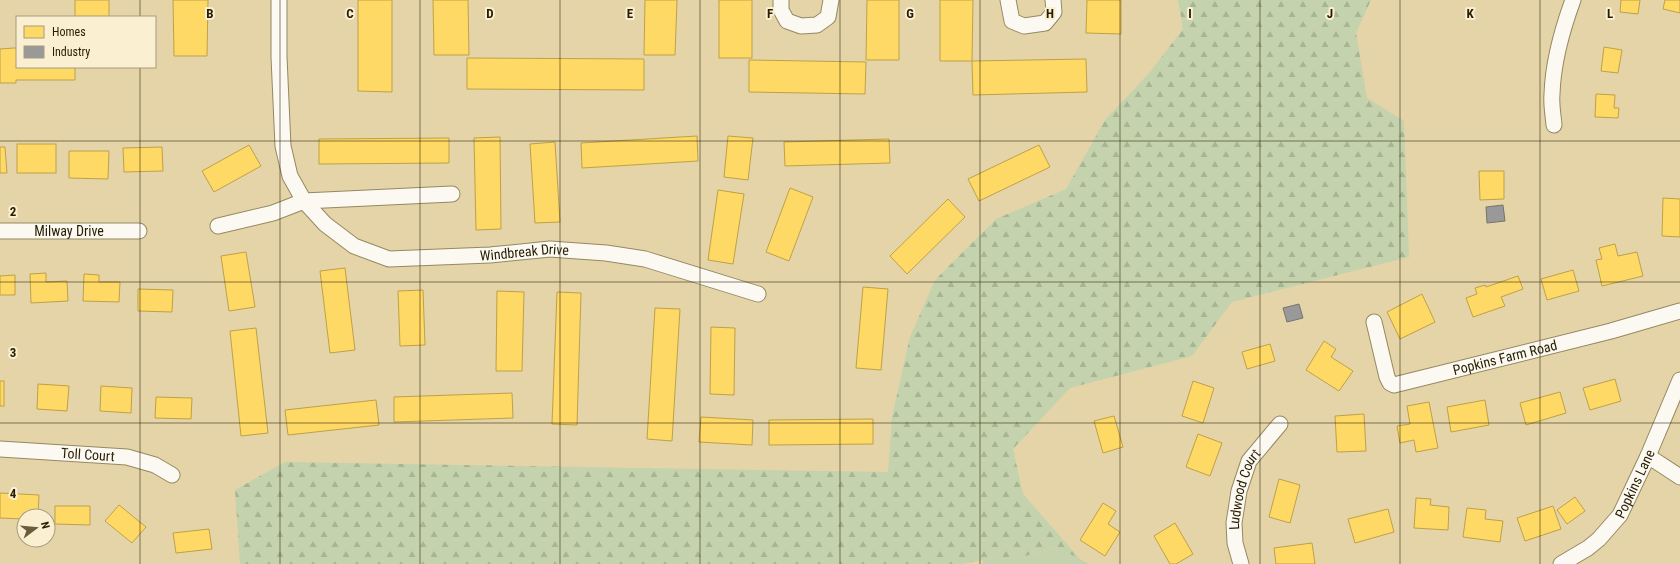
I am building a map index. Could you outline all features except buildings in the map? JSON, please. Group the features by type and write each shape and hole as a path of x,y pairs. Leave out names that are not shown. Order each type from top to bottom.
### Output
{"street":[{"name":"Windbreak Drive","path":"279,0 278,57 283,146 290,176 304,201 325,224 354,246 389,259 490,255 550,249 606,253 645,259 758,294"},
{"path":"781,0 781,10 787,21 801,26 817,25 828,17 831,0"},
{"path":"1008,0 1012,21 1024,26 1045,23 1054,12 1053,0"},
{"path":"1554,124 1552,94 1557,54 1563,27 1573,0"},
{"path":"218,226 273,213 304,201 452,194"},
{"name":"Milway Drive","path":"0,231 139,231"},
{"name":"Popkins Farm Road","path":"1374,322 1387,377 1390,383 1394,385 1612,331 1680,311"},
{"name":"Popkins Lane","path":"1561,564 1588,548 1611,526 1626,504 1680,380"},
{"name":"Ludwood Court","path":"1241,564 1236,550 1234,523 1239,491 1250,461 1280,424"},
{"name":"Toll Court","path":"0,449 127,457 155,465 172,475"},
{"path":"1648,456 1680,478"}],"green space":[{"path":"1178,0 1371,0 1356,33 1367,98 1404,121 1409,257 1232,302 1192,356 1070,388 1013,449 1023,494 1080,559 1056,547 1019,558 983,560 963,564 240,564 235,490 285,462 888,472 892,417 910,337 935,280 996,219 1066,189 1105,120 1150,72 1183,29"},
{"path":"1057,547 1089,564 983,564 983,560 1019,558"}]}
